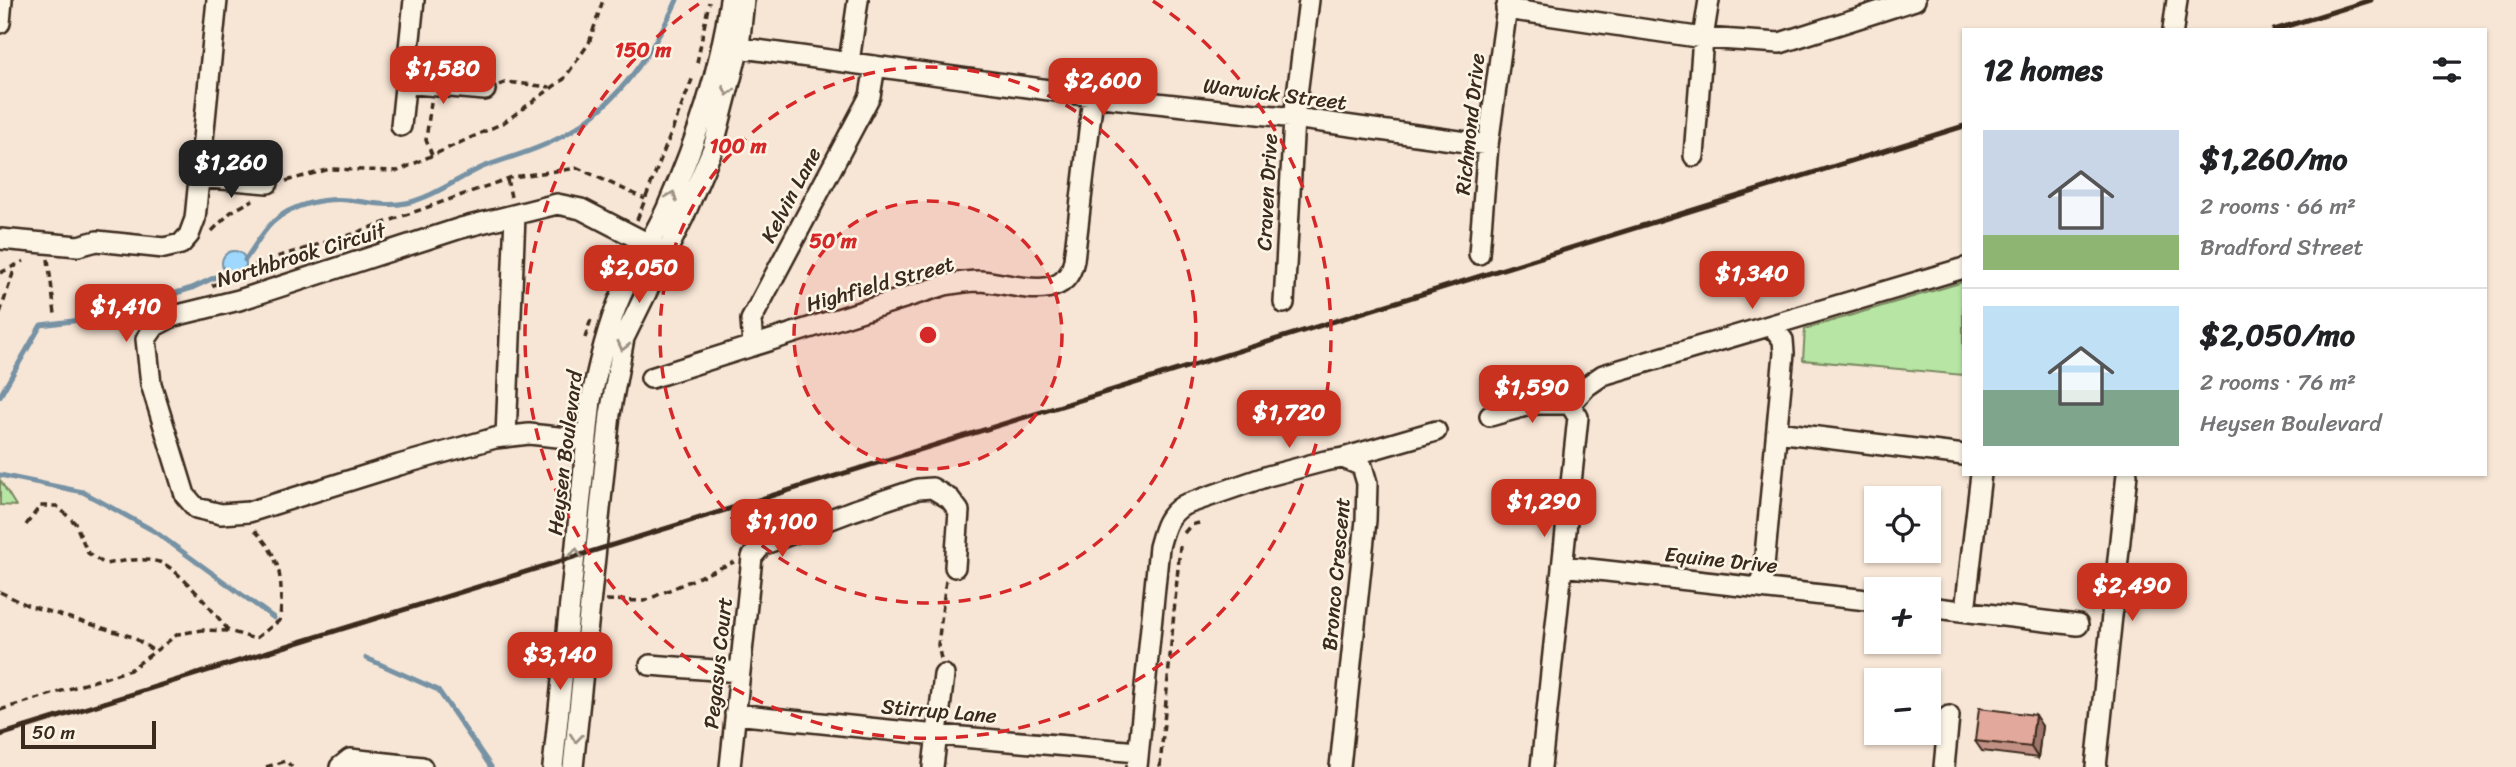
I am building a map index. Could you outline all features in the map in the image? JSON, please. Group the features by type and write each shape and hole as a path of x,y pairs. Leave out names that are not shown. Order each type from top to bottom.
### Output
{"street":[{"path":"0,23 2,0"},
{"path":"0,239 78,246 97,241 164,248 181,244 189,235 195,219 217,0"},
{"path":"401,126 414,0"},
{"name":"Heysen Boulevard","path":"730,0 731,46"},
{"name":"Heysen Boulevard","path":"573,767 611,406 624,338 657,248 666,209 731,46 744,0"},
{"path":"849,62 858,0"},
{"name":"Craven Drive","path":"1284,303 1294,118 1309,0"},
{"path":"1694,156 1703,38 1709,0"},
{"path":"1507,5 1703,38 1780,43 1915,0"},
{"path":"2173,28 2177,0"},
{"name":"Richmond Drive","path":"1479,254 1488,145 1507,5"},
{"name":"Warwick Street","path":"731,46 1093,96 1294,118 1488,145"},
{"name":"Kelvin Lane","path":"753,346 751,320 870,96 875,65"},
{"path":"404,83 485,90"},
{"name":"Highfield Street","path":"651,378 945,285 979,281 1040,289 1061,284 1070,274 1074,260 1093,96"},
{"path":"199,177 268,183"},
{"name":"Northbrook Circuit","path":"587,440 529,434 495,438 249,512 221,514 196,508 185,495 151,384 146,340 155,326 174,316 239,300 461,228 557,204 581,209 657,248"},
{"path":"506,437 515,215"},
{"name":"Heysen Boulevard","path":"553,767 591,400 603,345 622,292 657,248"},
{"path":"1490,416 1532,404 1570,404 1587,386 1603,375 1962,269"},
{"path":"1762,587 1784,353 1783,340 1772,326"},
{"path":"1548,767 1541,767 1578,416 1570,404"},
{"path":"1137,759 1159,547 1173,512 1184,505 1268,476 1343,458 1436,430"},
{"path":"1777,432 1962,455"},
{"name":"Bronco Crescent","path":"1340,767 1366,520 1367,483 1362,466 1343,458"},
{"path":"1965,611 1981,476"},
{"path":"2096,767 2127,476"},
{"path":"752,557 762,545 826,520 918,489 932,488 950,499 959,510 955,567"},
{"name":"Pegasus Court","path":"730,767 752,557"},
{"name":"Equine Drive","path":"1562,566 1864,600"},
{"path":"1941,608 2078,625"},
{"path":"650,665 740,672"},
{"path":"933,767 944,674"},
{"name":"Stirrup Lane","path":"735,715 937,734 1137,759"},
{"path":"1944,767 1949,716"},
{"path":"340,767 350,759 422,767"}],"path":[{"path":"268,183 279,184 330,169 398,171 503,123 564,79 589,43 603,0"},
{"path":"485,90 507,82 553,88"},
{"path":"432,155 426,140 433,85"},
{"path":"206,289 263,261 347,236 512,177 578,168 645,199"},
{"path":"48,257 55,314"},
{"path":"0,313 16,264"},
{"path":"26,525 40,506 57,506 75,523 89,553 105,564 132,559 161,562 181,578 229,631"},
{"path":"1160,767 1181,537 1191,525 1203,522"},
{"path":"0,710 130,670 178,634 202,629 229,631 255,639 280,620 282,585 273,551 253,529 244,525"},
{"path":"604,600 644,601 741,558 752,557"},
{"path":"944,674 938,645 944,583 955,567"},
{"path":"0,592 27,605 133,637 154,652"},
{"path":"266,767 286,761 292,767"}],"green space":[{"path":"1962,282 1962,375 1803,360 1805,329"},
{"path":"0,480 16,506 0,505"}],"water":[{"path":"234,251 242,255 246,263 242,271 234,275 226,271 222,263 226,255"}],"building":[{"path":"1979,708 2035,715 2031,747 1975,741"}],"waterway":[{"path":"245,260 273,222 298,207 328,200 377,204 406,203 436,192 483,167 545,145 574,129 611,99 627,81 655,42 677,0"},
{"path":"0,396 41,325 96,318 192,288 222,274"},
{"path":"0,475 83,492 154,531 274,618"},
{"path":"366,658 438,690 491,767"}],"railway":[{"path":"2280,28 2371,0"},
{"path":"0,735 1962,127"}]}
